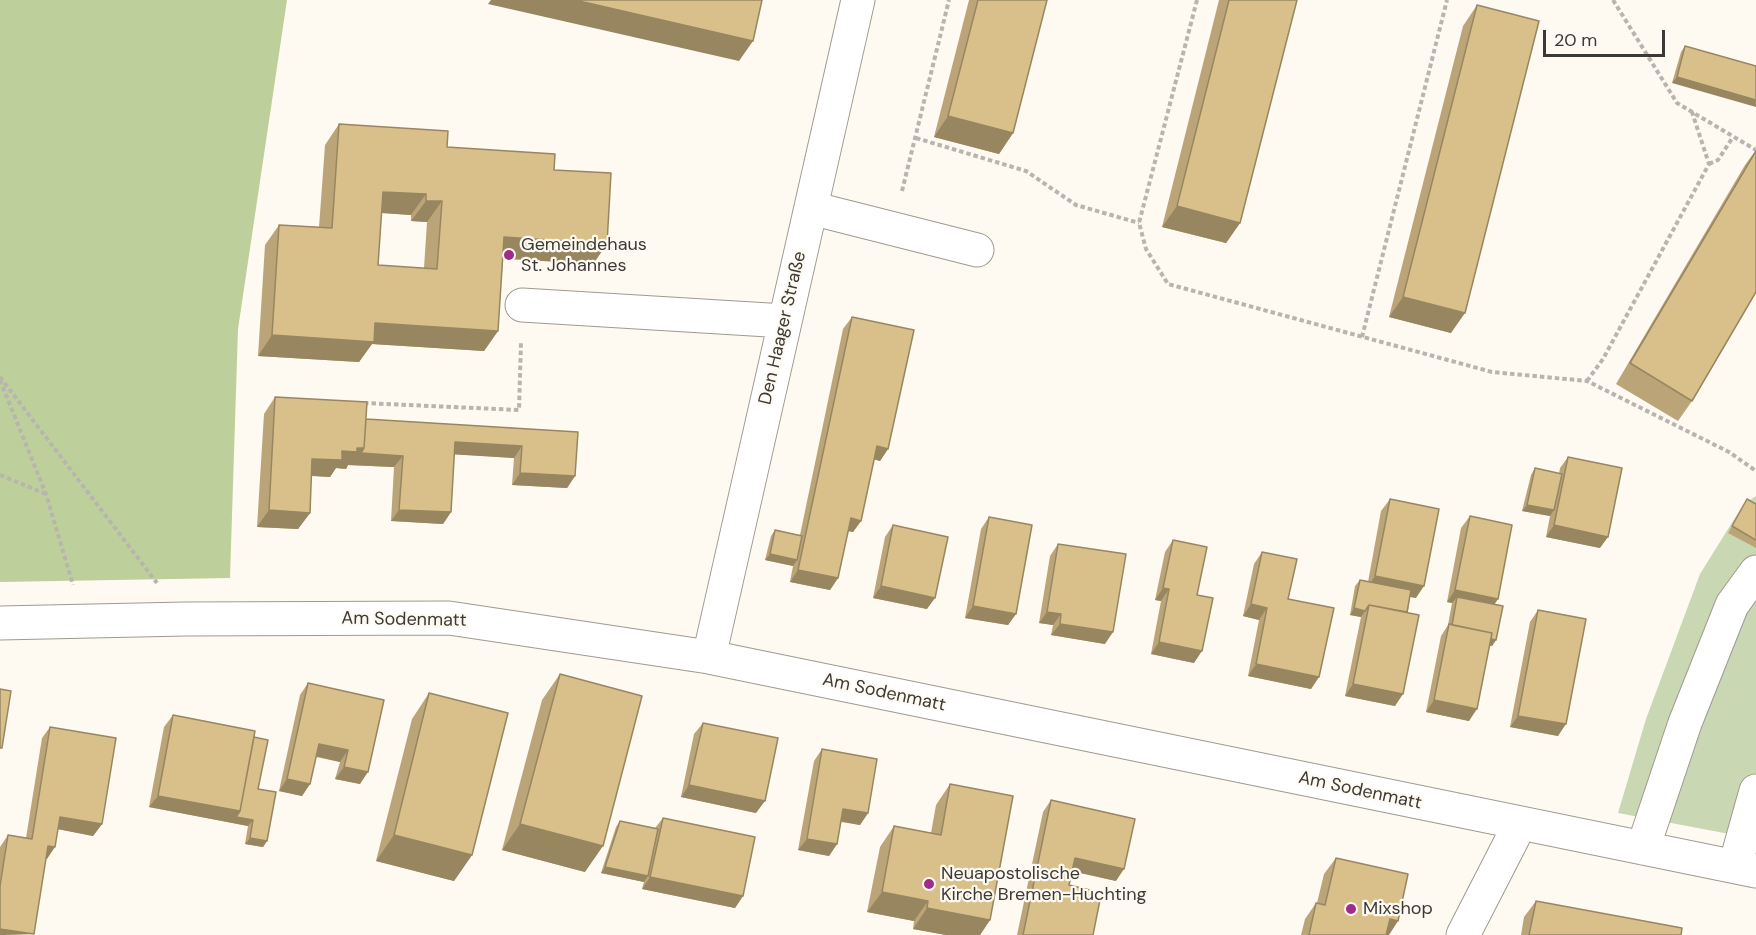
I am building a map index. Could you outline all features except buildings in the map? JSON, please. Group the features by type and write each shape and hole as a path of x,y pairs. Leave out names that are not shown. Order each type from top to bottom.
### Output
{"street":[{"name":"Den Haager Straße","path":"709,657 858,0"},
{"path":"811,208 977,250"},
{"path":"522,305 785,321"},
{"path":"1643,848 1684,723 1732,605 1756,572"},
{"name":"Am Sodenmatt","path":"0,623 84,623 185,619 449,618 709,657 1745,868"},
{"path":"1745,868 1756,791"},
{"path":"1463,935 1520,824"}],"path":[{"path":"892,227 949,0"},
{"path":"1197,0 1139,223 1146,249 1168,284 1492,372 1587,381 1729,452 1756,471"},
{"path":"1362,337 1447,0"},
{"path":"1613,0 1677,103 1756,150"},
{"path":"1692,112 1709,164"},
{"path":"1587,381 1603,359 1709,164 1718,160 1733,137"},
{"path":"916,138 1026,171 1077,205 1139,223"},
{"path":"357,403 519,410 522,305"},
{"path":"0,378 46,494 84,623"},
{"path":"0,378 185,619"},
{"path":"0,475 46,494"}],"green space":[{"path":"0,0 287,0 238,329 230,578 0,582"},
{"path":"1756,496 1756,839 1618,813 1646,719 1700,574 1743,505"}],"place":[{"name":"Gemeindehaus St. Johannes","path":"509,255"},
{"name":"Neuapostolische Kirche Bremen-Huchting","path":"929,884"},
{"name":"Mixshop","path":"1351,909"}]}
